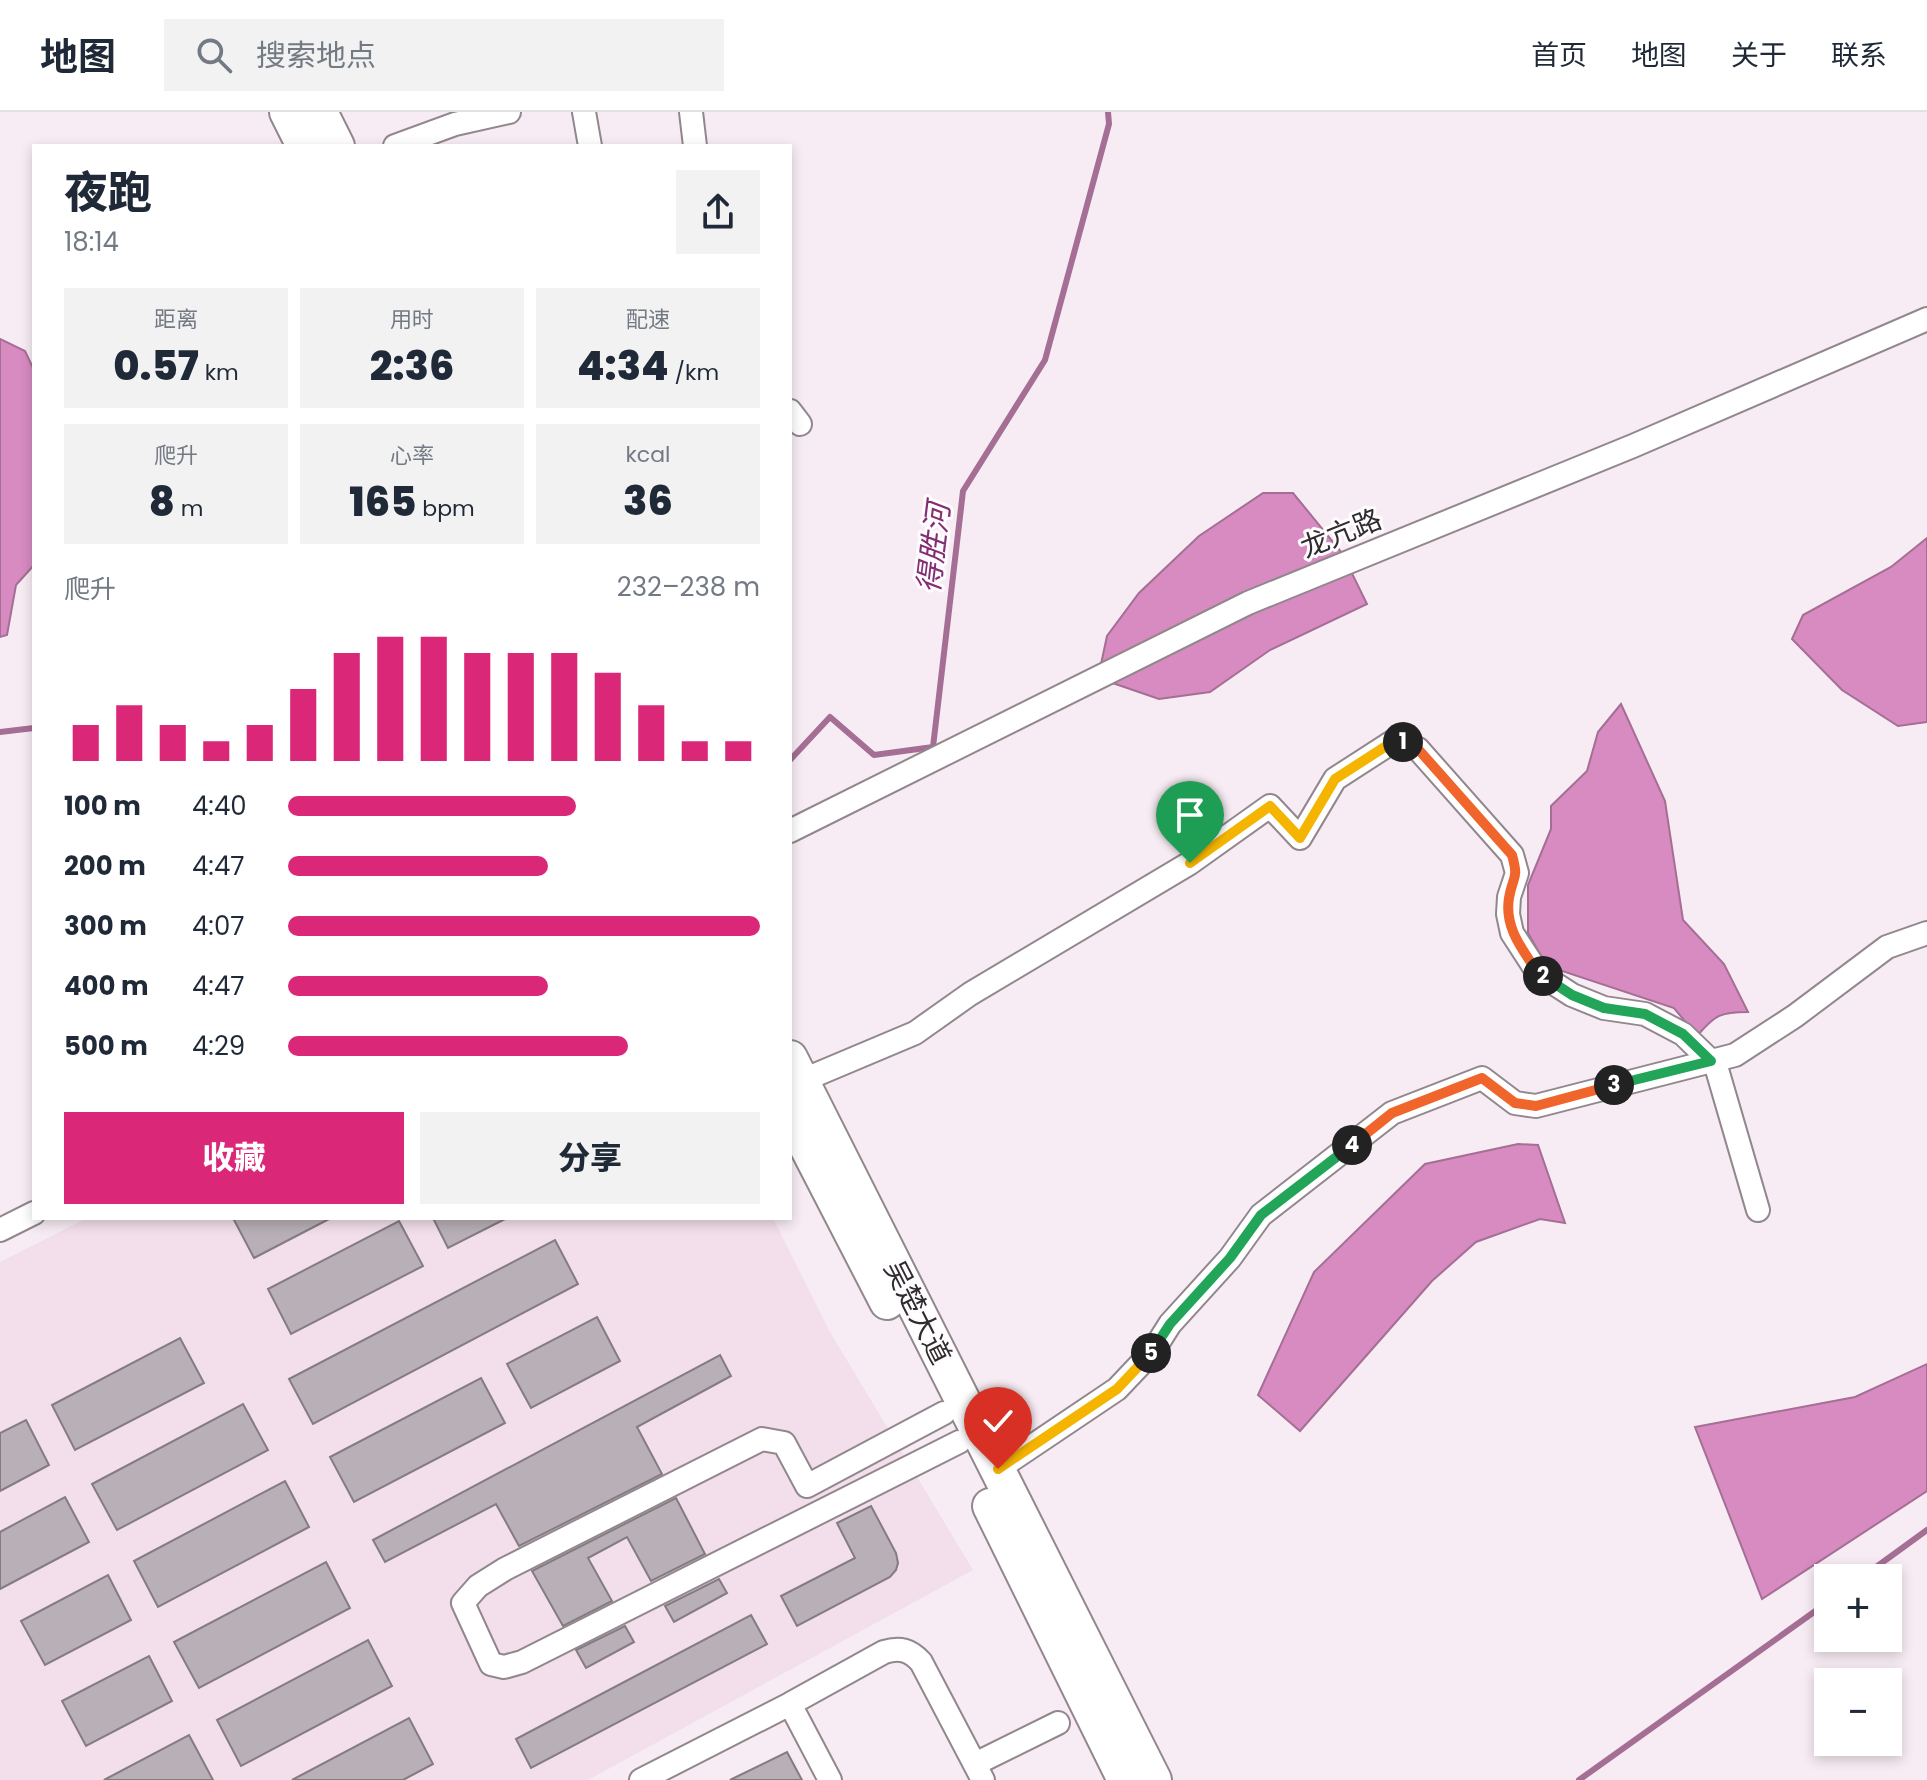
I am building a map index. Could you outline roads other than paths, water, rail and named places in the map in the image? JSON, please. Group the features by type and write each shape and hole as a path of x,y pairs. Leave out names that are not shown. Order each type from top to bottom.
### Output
{"highway":[{"path":"287,112 303,144"},
{"path":"320,112 336,144"},
{"name":"吴楚大道","path":"796,1069 1154,1780"},
{"name":"吴楚大道","path":"792,1118 952,1428 1125,1780"}],"street":[{"path":"420,141 455,124 509,112"},
{"path":"584,112 590,144"},
{"path":"691,112 695,144"},
{"name":"龙亢路","path":"792,830 1248,603 1633,446 1927,319"},
{"path":"796,1069 915,1033 970,994 1190,863 1270,806 1300,838 1335,779 1397,739 1418,749 1512,855 1517,873 1509,897 1508,914 1512,933 1538,973 1572,995 1604,1008 1645,1014 1683,1034 1716,1066 1758,1210"},
{"path":"998,1469 1117,1389 1153,1351 1170,1324 1230,1258 1261,1215 1392,1113 1482,1078 1515,1103 1536,1106 1735,1055 1795,1016 1887,947 1927,933"},
{"path":"0,1230 32,1214"},
{"path":"952,1428 522,1662 504,1667 491,1664 463,1603 478,1586 505,1569 762,1439 784,1443 807,1486 952,1428"},
{"path":"641,1780 893,1649 908,1651 921,1662 979,1772 1058,1723"},
{"path":"790,1704 830,1780"}],"waterway":[{"name":"得胜河","path":"792,758 830,717 874,755 933,747 963,491 1045,360 1109,124 1108,112"},
{"name":"得胜河","path":"0,732 32,728"},
{"path":"1880,1564 1927,1530"},
{"path":"1579,1780 1814,1612"}]}
